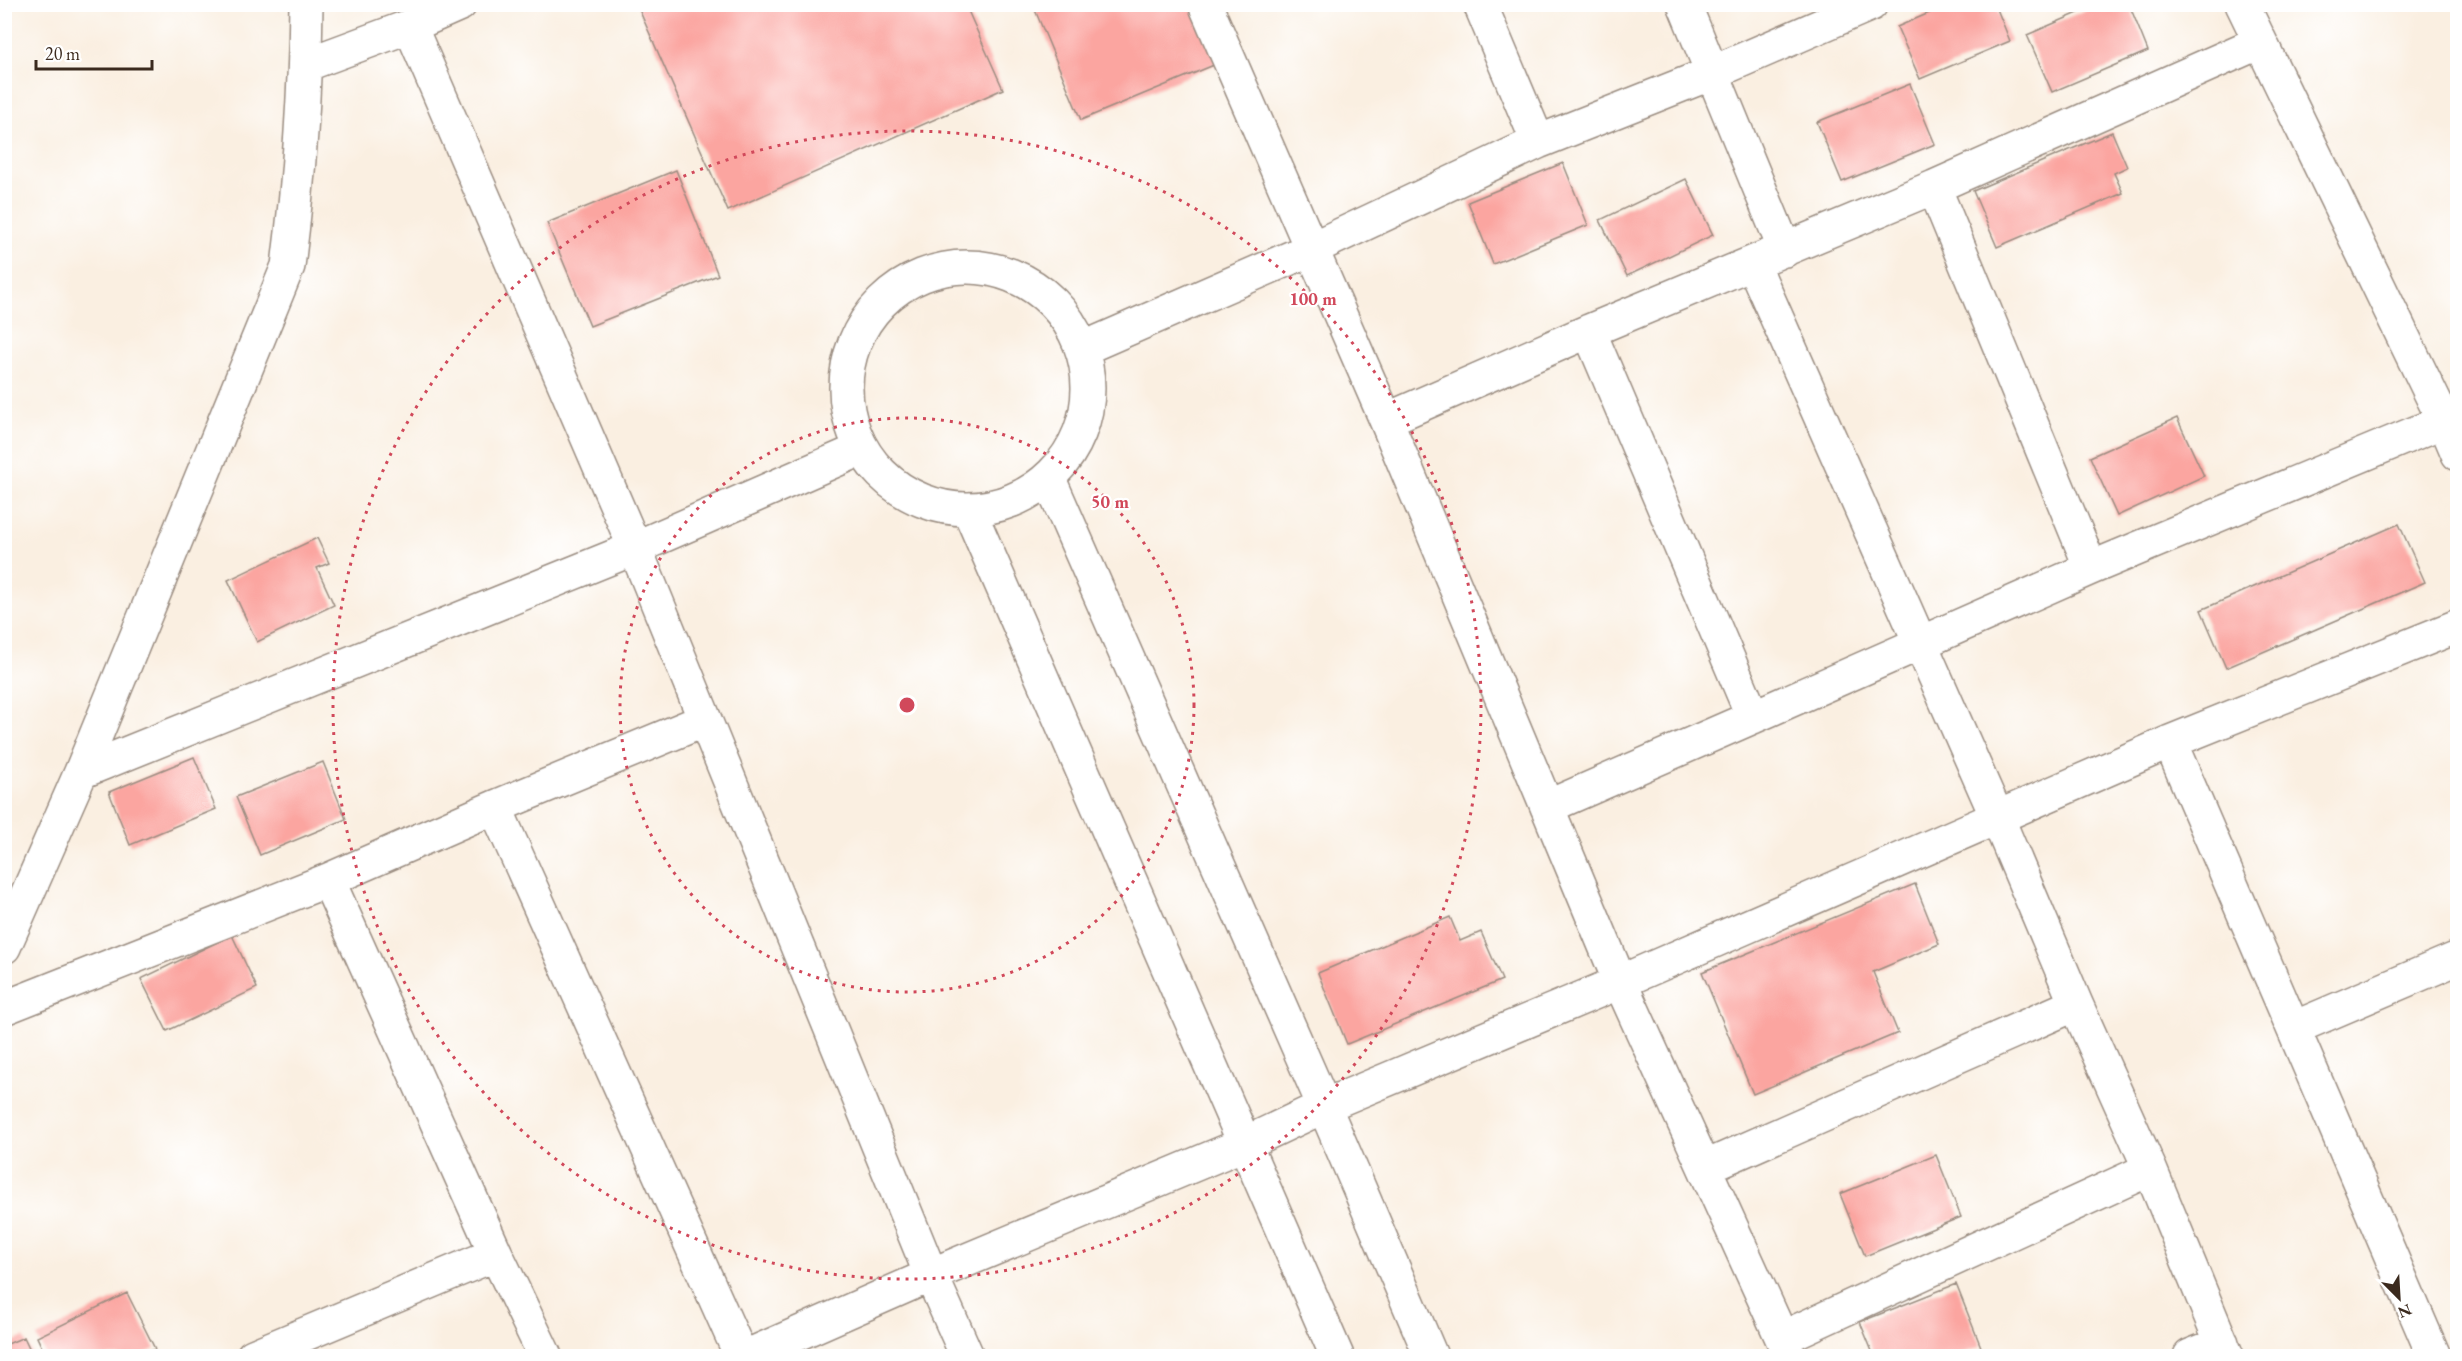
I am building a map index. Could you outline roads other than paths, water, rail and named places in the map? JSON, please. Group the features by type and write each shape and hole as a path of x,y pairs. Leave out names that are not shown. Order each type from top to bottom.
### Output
{"street":[{"path":"4,946 81,772 288,266 306,65 306,4"},
{"path":"306,65 410,26 460,4"},
{"path":"1205,4 1386,420 1620,982 1786,1347 2150,1169"},
{"path":"1480,4 1538,142"},
{"path":"1684,4 1785,250"},
{"path":"1084,348 1311,249 1538,142 1712,74 1871,4"},
{"path":"2241,4 2444,420 2457,454"},
{"path":"410,26 635,548 931,1275 967,1356"},
{"path":"1386,420 1589,331 1934,188 2260,42"},
{"path":"1934,188 2091,568"},
{"path":"1753,264 1921,641 2076,1004 2150,1169 2224,1350 2190,1356"},
{"path":"957,266 988,267 1029,282 1061,309 1084,348 1089,402 1077,442 1049,479 1012,501 969,510 927,503 890,483 859,450 849,422 845,379 855,338 881,301 916,277 957,266"},
{"path":"1589,331 1753,717"},
{"path":"1547,807 1921,641 2444,420"},
{"path":"81,772 635,548 859,450"},
{"path":"1049,479 1431,1356"},
{"path":"969,510 1337,1356"},
{"path":"747,1356 931,1275 1244,1144 1324,1106 1620,982 2170,742 2457,626"},
{"path":"4,1008 328,880 495,807 705,720"},
{"path":"2170,742 2434,1356"},
{"path":"495,807 741,1356"},
{"path":"328,880 496,1254 545,1356"},
{"path":"2294,1028 2457,957"},
{"path":"1706,1167 2076,1004"},
{"path":"253,1356 496,1254"}]}
